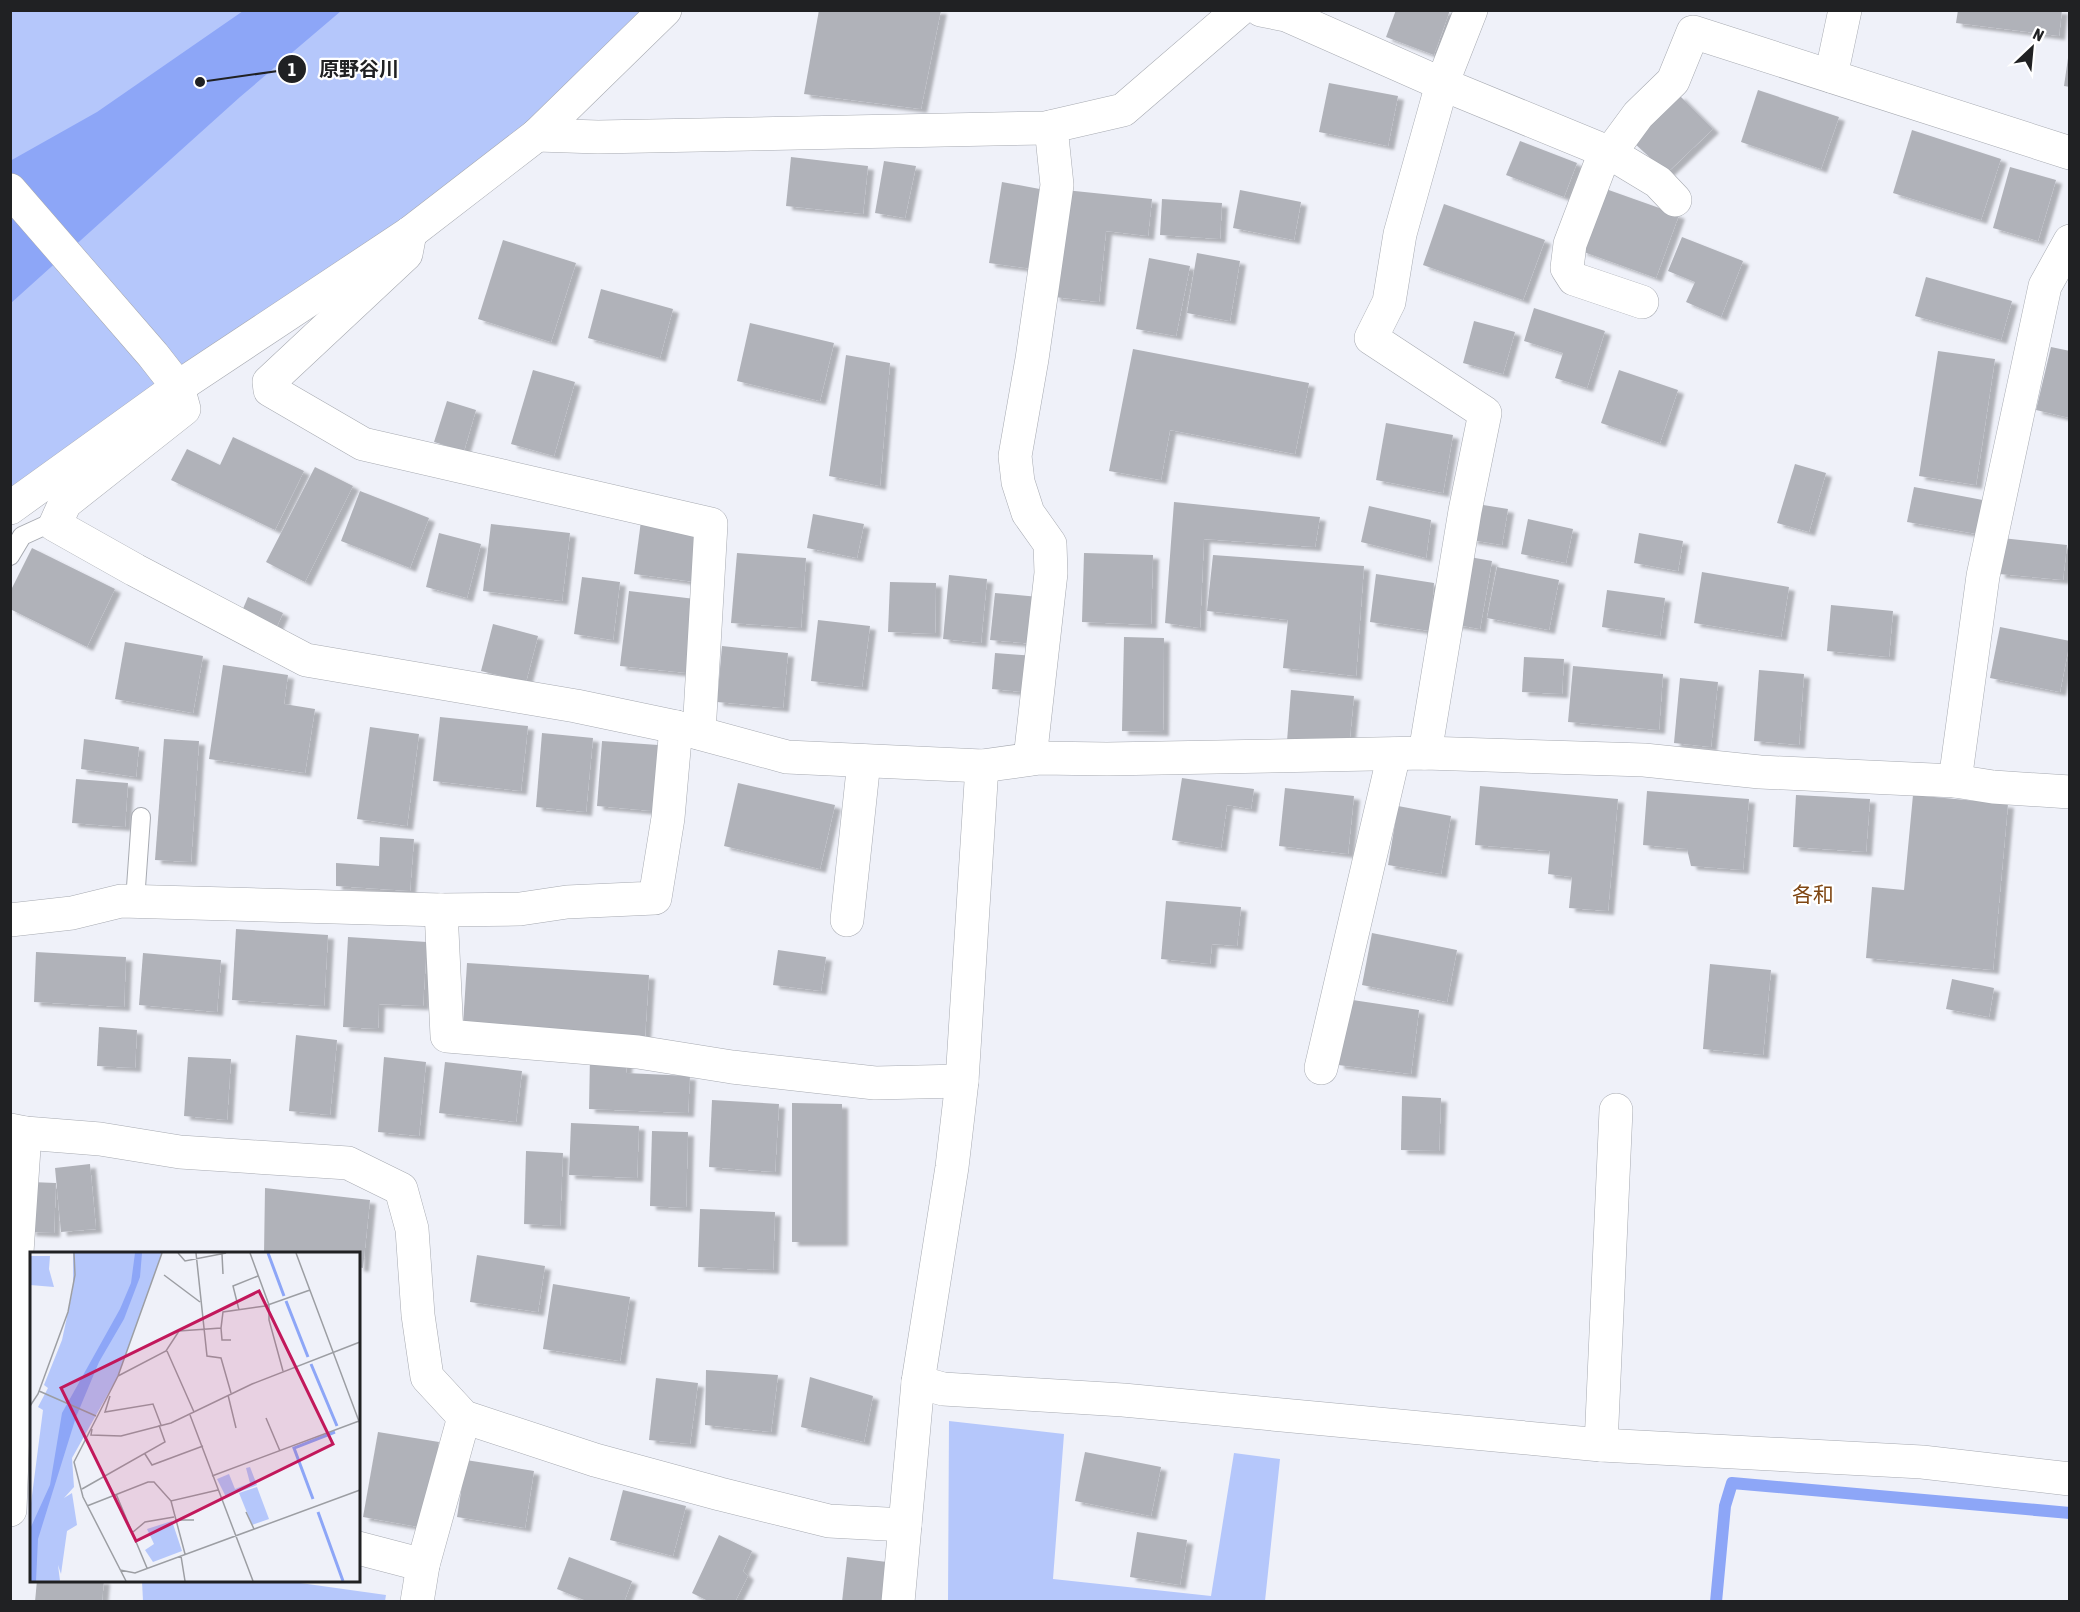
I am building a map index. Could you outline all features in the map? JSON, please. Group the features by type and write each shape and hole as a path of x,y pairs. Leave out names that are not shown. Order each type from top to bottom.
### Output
{"street":[{"path":"10,508 178,387 410,233 537,135 665,10"},
{"path":"537,135 598,137 1051,127 1123,110 1239,10"},
{"path":"1261,10 1286,15 1442,84 1607,152 1658,182 1675,200"},
{"path":"1322,1068 1410,754 1485,413 1371,338 1389,302 1400,234 1442,84 1471,10"},
{"path":"1831,76 1845,10"},
{"path":"1642,302 1574,279 1567,268 1570,244 1607,152 1638,115 1673,81 1694,32 2070,153"},
{"path":"1030,759 1051,573 1050,544 1028,513 1018,482 1015,456 1032,359 1056,185 1051,127"},
{"path":"10,190 153,355 178,387 184,409 65,502 55,525 306,660 564,704 687,730 787,757 982,765 1030,759 1410,754 1644,760 1760,772 1955,782 2070,792"},
{"path":"10,920 72,913 121,901 441,910 520,909 567,902 656,898 668,818 687,730 711,524 363,444 270,390 269,382 406,254 410,233"},
{"path":"1955,782 1985,564 2045,286 2070,241"},
{"path":"847,920 864,760"},
{"path":"898,1602 918,1382 952,1167 962,1081 982,765"},
{"path":"441,910 447,1036 638,1052 732,1067 875,1083 962,1081"},
{"path":"1601,1445 1616,1110"},
{"path":"10,1510 16,1329 14,1297 18,1131 100,1139 180,1152 348,1164 401,1189 412,1229 418,1316 427,1377 464,1417 595,1460 730,1497 829,1521 905,1525"},
{"path":"918,1382 943,1389 1123,1400 1601,1445 1922,1462 2070,1479"},
{"path":"419,1601 423,1565 464,1417"},
{"path":"10,1526 30,1521"},
{"path":"360,1549 423,1565"}],"lane":[{"path":"10,556 22,537 57,520"},
{"path":"135,901 141,817"}],"shaded area":[{"path":"10,11 665,11 537,135 11,495"},
{"path":"243,11 341,11 240,97 11,303 10,161 97,112"},
{"path":"949,1421 1064,1434 1053,1579 1211,1596 1234,1453 1280,1459 1265,1601 948,1601"},
{"path":"142,1582 293,1582 386,1595 385,1601 143,1601"}],"building":[{"path":"819,10 941,10 921,109 804,94"},
{"path":"1396,10 1450,10 1434,55 1386,37"},
{"path":"1958,10 2062,10 2059,36 1956,23"},
{"path":"2068,58 2070,58 2070,87 2064,86"},
{"path":"1329,83 1398,96 1388,146 1319,132"},
{"path":"1758,90 1839,117 1821,169 1741,142"},
{"path":"1679,95 1713,129 1667,173 1634,143"},
{"path":"1912,130 2001,159 1981,220 1893,193"},
{"path":"1520,141 1577,163 1564,197 1506,175"},
{"path":"791,157 868,166 863,214 786,206"},
{"path":"884,161 916,166 905,218 875,213"},
{"path":"2010,167 2056,180 2038,241 1993,228"},
{"path":"1002,182 1045,190 1033,269 989,263"},
{"path":"1603,188 1679,215 1656,278 1581,251"},
{"path":"1065,190 1152,199 1148,236 1106,231 1099,302 1054,297"},
{"path":"1240,190 1301,202 1294,240 1233,228"},
{"path":"1162,199 1222,203 1220,239 1160,235"},
{"path":"1444,204 1545,240 1523,300 1423,265"},
{"path":"1682,237 1743,261 1721,317 1686,302 1695,282 1668,271"},
{"path":"503,240 576,263 551,342 478,319"},
{"path":"1197,253 1240,261 1230,321 1187,313"},
{"path":"1149,258 1190,266 1176,336 1136,329"},
{"path":"1926,277 2012,301 2001,340 1915,316"},
{"path":"601,289 673,309 660,358 588,338"},
{"path":"1534,308 1605,331 1587,388 1555,378 1563,353 1524,341"},
{"path":"1474,321 1515,332 1503,374 1463,363"},
{"path":"750,323 834,343 820,401 737,381"},
{"path":"2051,347 2070,351 2070,418 2036,410"},
{"path":"1133,349 1309,383 1295,454 1170,430 1161,480 1109,471"},
{"path":"1938,351 1995,359 1976,485 1919,476"},
{"path":"846,355 890,363 880,486 829,476"},
{"path":"533,370 575,382 554,456 511,444"},
{"path":"1619,370 1678,390 1660,443 1601,423"},
{"path":"447,401 476,410 464,451 434,442"},
{"path":"1386,423 1453,435 1443,493 1376,480"},
{"path":"233,437 304,471 275,530 171,480 187,449 220,465"},
{"path":"1795,464 1826,473 1809,532 1777,523"},
{"path":"315,467 353,486 305,582 266,562"},
{"path":"1914,487 1988,501 1983,535 1907,522"},
{"path":"360,491 429,518 410,568 341,541"},
{"path":"1174,502 1320,517 1315,547 1204,539 1200,628 1165,623"},
{"path":"1477,504 1508,509 1502,545 1471,540"},
{"path":"1369,506 1431,520 1426,558 1361,542"},
{"path":"813,514 864,524 857,558 807,548"},
{"path":"1528,519 1573,529 1566,563 1521,554"},
{"path":"641,521 703,528 695,582 634,574"},
{"path":"491,524 570,533 562,601 483,591"},
{"path":"439,533 481,544 467,598 426,587"},
{"path":"1639,533 1683,541 1678,571 1634,563"},
{"path":"2002,538 2067,545 2063,580 1999,574"},
{"path":"32,548 115,589 87,647 10,609 10,592"},
{"path":"737,553 806,558 801,628 731,623"},
{"path":"1084,553 1153,555 1151,625 1082,622"},
{"path":"1213,555 1364,566 1356,676 1283,668 1288,620 1207,611"},
{"path":"1464,556 1492,561 1480,629 1452,624"},
{"path":"1497,567 1559,580 1549,630 1487,618"},
{"path":"1702,572 1789,587 1781,637 1694,623"},
{"path":"1376,574 1434,583 1430,631 1370,622"},
{"path":"949,575 987,579 981,643 943,639"},
{"path":"582,577 620,582 613,640 574,634"},
{"path":"890,582 936,583 935,634 888,632"},
{"path":"1607,590 1665,598 1660,636 1602,627"},
{"path":"629,591 695,599 687,673 620,666"},
{"path":"995,593 1039,597 1034,644 990,640"},
{"path":"248,597 283,613 274,633 239,618"},
{"path":"1831,605 1893,611 1889,657 1827,651"},
{"path":"818,620 870,626 862,687 811,681"},
{"path":"493,624 538,636 526,682 481,671"},
{"path":"2000,627 2070,641 2060,692 1990,678"},
{"path":"1124,637 1164,638 1163,732 1122,731"},
{"path":"125,642 203,656 193,713 115,699"},
{"path":"722,646 788,653 783,708 717,702"},
{"path":"995,653 1036,656 1033,693 992,689"},
{"path":"1524,657 1564,659 1562,694 1522,692"},
{"path":"223,665 288,675 284,704 315,709 305,773 209,759"},
{"path":"1573,666 1663,674 1659,730 1568,722"},
{"path":"1759,670 1804,674 1799,745 1754,741"},
{"path":"1680,678 1718,682 1711,747 1674,743"},
{"path":"1291,690 1354,696 1349,747 1287,741"},
{"path":"440,717 528,726 521,791 433,781"},
{"path":"370,727 419,734 407,826 357,819"},
{"path":"542,733 593,738 586,812 536,807"},
{"path":"84,739 139,747 136,777 81,769"},
{"path":"164,739 199,741 191,862 155,860"},
{"path":"602,741 658,745 652,811 597,806"},
{"path":"1182,778 1254,789 1251,809 1227,805 1221,848 1172,840"},
{"path":"76,779 128,783 125,827 72,823"},
{"path":"738,783 835,805 820,869 724,846"},
{"path":"1480,786 1618,799 1608,911 1569,908 1572,877 1548,874 1550,851 1475,845"},
{"path":"1285,788 1354,796 1348,854 1279,846"},
{"path":"1647,791 1749,799 1743,870 1691,866 1687,849 1643,845"},
{"path":"1796,795 1870,799 1866,852 1793,847"},
{"path":"1913,795 2008,804 1993,970 1866,958 1872,887 1904,890"},
{"path":"1398,806 1451,816 1441,874 1388,865"},
{"path":"380,837 414,839 410,891 336,886 336,863 379,866"},
{"path":"1166,901 1241,907 1237,946 1212,944 1210,964 1161,959"},
{"path":"236,929 328,935 324,1006 232,1000"},
{"path":"1372,933 1457,950 1447,1002 1362,985"},
{"path":"348,937 427,942 423,1006 379,1004 378,1029 343,1027"},
{"path":"778,950 826,957 821,991 773,985"},
{"path":"36,952 126,957 124,1007 34,1002"},
{"path":"143,953 221,960 217,1012 139,1005"},
{"path":"467,963 649,975 645,1037 463,1025"},
{"path":"1710,964 1771,970 1763,1055 1703,1049"},
{"path":"1952,979 1994,988 1989,1017 1946,1009"},
{"path":"1346,999 1419,1010 1411,1074 1338,1065"},
{"path":"99,1027 137,1030 135,1068 97,1066"},
{"path":"296,1035 337,1040 330,1115 289,1111"},
{"path":"590,1056 627,1057 626,1073 690,1076 688,1113 589,1109"},
{"path":"188,1057 231,1059 227,1120 184,1116"},
{"path":"384,1057 426,1062 419,1136 378,1132"},
{"path":"445,1062 522,1071 516,1122 439,1113"},
{"path":"1402,1096 1441,1098 1439,1151 1401,1150"},
{"path":"712,1100 779,1104 775,1172 709,1167"},
{"path":"792,1103 842,1104 842,1242 792,1242"},
{"path":"571,1123 639,1126 637,1178 569,1175"},
{"path":"652,1131 688,1132 686,1208 650,1206"},
{"path":"526,1151 563,1153 560,1226 524,1224"},
{"path":"90,1164 96,1229 61,1232 55,1168"},
{"path":"31,1182 56,1183 54,1233 30,1232"},
{"path":"265,1188 370,1200 363,1268 360,1267 360,1252 264,1252"},
{"path":"700,1209 775,1212 773,1270 698,1267"},
{"path":"477,1255 545,1266 538,1312 470,1302"},
{"path":"553,1284 630,1297 620,1361 543,1349"},
{"path":"706,1370 778,1375 771,1432 705,1425"},
{"path":"810,1377 873,1396 864,1442 801,1427"},
{"path":"656,1378 698,1383 690,1444 649,1440"},
{"path":"378,1432 439,1442 424,1528 363,1517"},
{"path":"1085,1452 1161,1467 1151,1516 1075,1501"},
{"path":"466,1460 534,1471 525,1528 457,1517"},
{"path":"623,1490 686,1506 673,1556 610,1540"},
{"path":"1137,1532 1187,1540 1180,1585 1130,1577"},
{"path":"719,1535 752,1551 743,1571 748,1576 735,1602 710,1602 692,1593"},
{"path":"569,1557 632,1581 624,1602 589,1602 557,1589"},
{"path":"847,1557 887,1562 883,1602 842,1602"},
{"path":"37,1582 104,1582 102,1602 35,1602"}],"waterway":[{"path":"1716,1602 1725,1506 1732,1483 2070,1513"}],"place":[{"name":"原野谷川","path":"200,82"}],"district":[{"name":"各和","path":"1813,895"}]}
